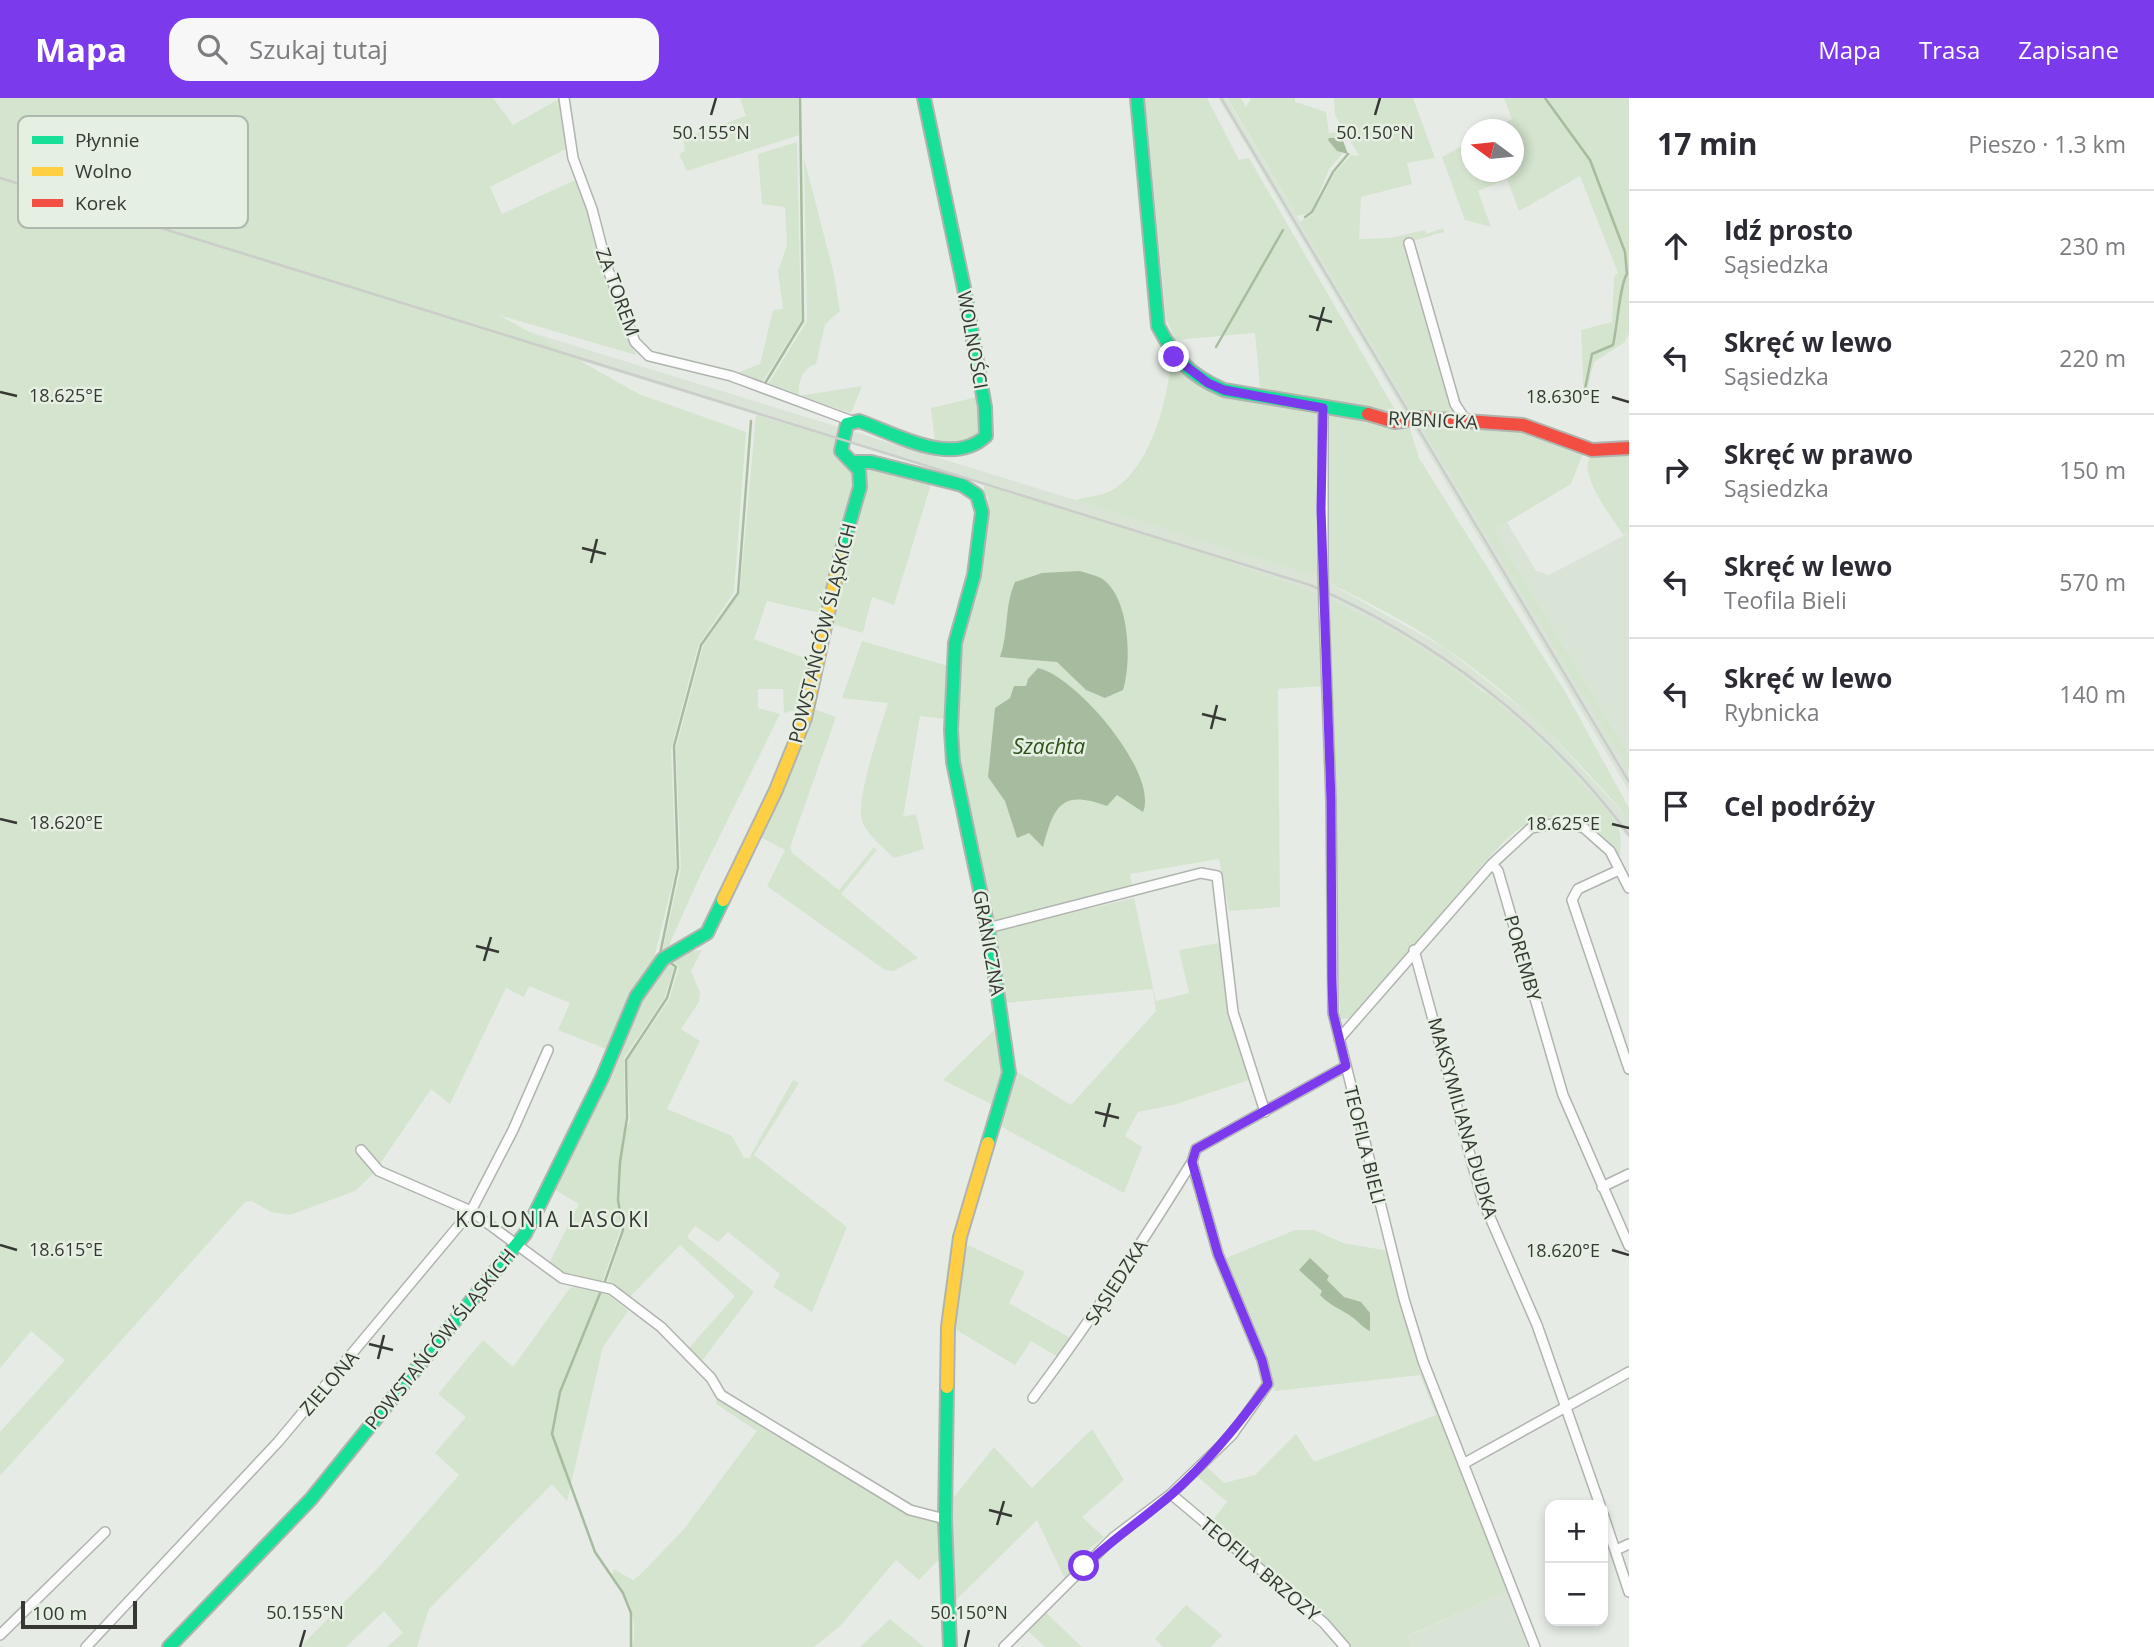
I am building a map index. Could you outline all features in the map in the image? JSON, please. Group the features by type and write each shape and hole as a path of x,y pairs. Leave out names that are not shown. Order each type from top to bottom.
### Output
{"street":[{"name":"ZA TOREM","path":"564,98 573,158 592,209 607,268 635,342 649,356 731,376 850,422"},
{"name":"WOLNOŚCI","path":"850,422 928,446 961,450 982,442 987,429 964,288 924,98"},
{"name":"RYBNICKA","path":"1137,98 1158,326 1171,354 1208,383 1224,390 1366,413 1395,422 1423,418 1531,427 1595,450 1629,448"},
{"path":"1409,243 1455,404 1467,422"},
{"name":"TEOFILA BIELI","path":"1323,408 1323,568 1332,980 1336,1025 1404,1299 1423,1361 1535,1647"},
{"name":"POWSTAŃCÓW ŚLĄSKICH","path":"169,1647 311,1499 516,1246 554,1181 636,997 663,959 707,933 776,790 805,718 838,565 860,488 859,470 841,451 850,422"},
{"name":"GRANICZNA","path":"853,462 871,462 962,485 974,492 981,505 982,519 974,575 955,643 951,730 953,762 988,928 1009,1073 969,1204 954,1269 948,1327 945,1519 950,1647"},
{"path":"1339,1039 1404,961 1492,864 1531,828 1545,823 1568,823 1584,828 1599,840 1629,888"},
{"name":"POREMBY","path":"1492,864 1497,871 1563,1095 1629,1246"},
{"path":"1619,870 1578,889 1572,900 1629,1069"},
{"path":"988,928 1201,873 1217,876 1233,1012 1265,1112"},
{"name":"MAKSYMILIANA DUDKA","path":"1414,950 1482,1199 1537,1325 1598,1500"},
{"path":"1404,961 1419,965"},
{"path":"1336,1025 1356,1019"},
{"name":"ZIELONA","path":"86,1647 278,1442 471,1211 513,1130 548,1050"},
{"name":"SĄSIEDZKA","path":"1033,1398 1084,1331 1192,1162 1196,1149 1346,1066"},
{"path":"361,1150 379,1171 471,1211 562,1278 611,1289 661,1327 710,1378 721,1395 910,1510 945,1519"},
{"path":"1004,1647 1114,1537 1171,1494 1232,1435 1268,1384 1262,1360 1218,1254 1192,1162"},
{"path":"1602,1187 1629,1174"},
{"path":"1463,1464 1629,1372"},
{"name":"TEOFILA BRZOZY","path":"1171,1494 1324,1623 1345,1647"},
{"path":"1608,1528 1629,1592"},
{"path":"0,1635 105,1532"},
{"path":"1616,1550 1629,1544"}],"shaded area":[{"path":"0,98 493,98 513,125 559,99 566,149 490,187 502,214 577,179 636,355 499,315 639,394 746,432 734,592 698,646 671,750 676,869 655,954 658,958 609,1050 558,1030 570,1003 529,986 524,997 506,988 450,1104 431,1089 373,1174 355,1191 290,1215 271,1212 252,1201 245,1202 0,1476 0,1432 65,1360 31,1331 0,1368"},
{"path":"740,98 798,98 799,135 687,171 679,154 685,151 683,138 746,116"},
{"path":"1145,98 1207,98 1239,160 1249,158 1398,415 1260,388 1255,333 1175,340 1166,318"},
{"path":"1218,98 1226,98 1628,769 1629,791"},
{"path":"1227,98 1241,98 1246,107 1251,98 1295,98 1295,102 1326,112 1329,133 1342,131 1342,138 1330,138 1337,151 1343,153 1329,169 1312,212 1297,216"},
{"path":"1334,98 1413,98 1435,158 1407,163 1412,184 1361,197 1359,239 1390,238 1425,230 1426,234 1443,228 1444,232 1409,242 1462,418 1414,414 1300,222 1312,215 1334,174 1351,155 1359,156 1335,115"},
{"path":"1504,98 1629,98 1629,333 1625,342 1594,362 1584,402 1581,330 1612,322 1614,276 1618,273 1580,176 1519,211 1508,182 1524,182 1524,119 1512,119"},
{"path":"797,142 801,321 762,383 734,374 760,364 773,310 783,309 778,271 787,245 785,207 762,204 758,154"},
{"path":"1461,147 1461,182 1500,182 1478,191 1491,227 1465,220 1442,157"},
{"path":"804,158 834,274 840,311 825,324 816,364 802,376 799,396 862,386 851,413 767,386 807,321"},
{"path":"178,228 192,228 1251,554 1319,577 1319,594 1200,551 542,349"},
{"path":"1171,359 1217,394 1317,413 1319,577 1075,500 1112,490 1137,466 1155,432 1166,394"},
{"path":"981,396 982,436 972,443 935,441 931,408"},
{"path":"1328,413 1410,429 1419,458 1567,695 1629,808 1629,820 1543,727 1471,666 1417,630 1327,582 1324,518"},
{"path":"756,415 838,439 836,452 856,474 853,501 824,614 767,601 754,639 813,661 803,708 784,713 783,689 758,689 758,708 780,714 699,878 667,950 662,953 681,868 676,748 703,646 740,590"},
{"path":"1419,422 1532,430 1584,451 1571,484 1494,530 1629,755 1629,771"},
{"path":"1629,451 1629,533 1623,535 1596,493 1588,469 1589,460 1595,454"},
{"path":"866,467 932,481 894,605 872,597 863,633 829,623 866,481"},
{"path":"984,485 1200,551 1319,594 1323,686 1278,689 1280,907 1229,911 1219,859 1130,874 1132,886 993,921 988,915 955,755 957,664 982,554 988,497 984,496"},
{"path":"1507,522 1536,571 1549,575 1629,533 1629,755 1494,530"},
{"path":"1327,582 1445,648 1540,723 1629,820 1629,839 1577,778 1481,689 1438,659 1356,611 1327,598"},
{"path":"1327,598 1400,635 1435,657 1501,706 1532,733 1606,810 1617,825 1621,840 1620,857 1603,836 1580,822 1540,819 1516,831 1350,1018 1340,1019"},
{"path":"862,641 948,666 946,719 920,716 903,817 916,814 924,849 894,858 868,831 862,821 861,811 870,763 888,703 842,698"},
{"path":"811,708 836,717 790,847 792,853 839,890 874,847 877,850 841,894 918,958 893,971 885,970 767,886 785,850 758,836"},
{"path":"1134,898 1156,1001 1189,993 1179,950 1219,943 1228,1012 1249,1080 1173,1105 1138,1112 1125,1136 1142,1147 1124,1193 1000,1126 1011,1091 1014,1070 1071,1105 1156,1011 1153,989 1006,1003 994,931"},
{"path":"702,950 691,971 700,992 699,1002 681,1029 700,1041 667,1109 732,1136 744,1158 749,1158 793,1080 799,1083 754,1155 847,1227 812,1312 773,1287 780,1274 728,1232 718,1242 695,1226 687,1237 754,1292 701,1362 688,1349 735,1296 680,1245 630,1297 606,1286 624,1232 621,1228 601,1285 563,1276 547,1267 579,1204 555,1190 641,998 666,962 674,968 664,999 624,1058 625,1125 629,1124 630,1119 627,1061 669,1000 679,967 669,959 676,953"},
{"path":"999,1025 1005,1064 995,1106 943,1080"},
{"path":"1295,1230 1314,1230 1343,1243 1389,1251 1422,1369 1507,1591 1407,1636 1411,1647 1350,1647 1325,1619 1213,1525 1213,1520 1227,1502 1197,1476 1207,1467 1224,1483 1255,1475 1296,1434 1314,1462 1436,1415 1420,1375 1275,1391 1226,1258"},
{"path":"968,1245 1025,1272 1009,1303 1070,1338 1058,1357 1031,1341 1015,1365 953,1328 956,1276"},
{"path":"578,1286 607,1294 628,1311 603,1347 567,1501 552,1484 429,1609 417,1647 387,1647 403,1633 384,1611 346,1647 300,1647 379,1567 459,1475 435,1453 466,1417 438,1394 483,1340 513,1367 570,1288"},
{"path":"716,1395 908,1514 938,1521 941,1524 941,1557 919,1580 896,1560 840,1626 814,1647 632,1647 634,1627 631,1609 612,1575 614,1569 633,1580 640,1575 684,1529 757,1431 716,1404"},
{"path":"1092,1429 1124,1480 1082,1517 1104,1537 1071,1564 1076,1570 1065,1579 1037,1520 954,1602 950,1502 994,1447 1032,1488"},
{"path":"1507,1591 1528,1647 1411,1647 1406,1637"},
{"path":"1186,1605 1222,1635 1211,1647 1163,1647 1155,1639"},
{"path":"1043,1610 1082,1647 1045,1647 1024,1627"},
{"path":"890,1619 924,1647 860,1647"}],"water":[{"path":"1329,138 1342,138 1348,154 1337,151"},
{"path":"1080,571 1101,578 1111,587 1123,614 1128,647 1126,678 1123,690 1105,698 1086,690 1057,662 1000,657 1009,601 1015,582 1042,573"},
{"name":"Szachta","path":"1038,668 1073,688 1111,728 1139,774 1145,795 1143,812 1117,795 1107,806 1079,799 1069,801 1056,812 1043,847 1029,833 1017,838 1005,801 988,777 995,708 1010,698 1014,686 1026,686 1028,679"},
{"path":"1310,1258 1329,1276 1327,1280 1344,1297 1361,1302 1370,1313 1370,1331 1324,1299 1320,1295 1322,1291 1299,1270"}],"waterway":[{"path":"764,385 803,321 800,98"},
{"path":"1545,98 1590,160 1625,252 1627,274 1622,287 1613,345 1592,354 1585,389"},
{"path":"1305,217 1312,212 1333,172 1348,154"},
{"path":"1216,347 1283,230"},
{"path":"660,954 678,868 674,746 701,645 738,593 751,421"},
{"path":"604,1284 623,1230 618,1200 620,1162 627,1118 626,1060 667,998 676,967 668,961"},
{"path":"601,1291 560,1392 552,1434 595,1552 623,1593 631,1613 631,1647"}],"railway":[{"path":"1221,98 1629,782"},
{"path":"0,178 18,184"},
{"path":"161,228 1310,585 1401,632 1486,689 1563,758 1629,835"}],"traffic: fast":[{"path":"842,549 860,487 859,470 841,451 847,424 859,421 906,440 941,449 972,445 986,436 985,407 964,288 924,98"},
{"path":"1137,98 1158,326 1177,357 1192,372 1224,390 1368,414"},
{"path":"853,462 871,462 962,485 977,495 982,512 974,575 955,643 951,730 953,762 988,928 1009,1073 988,1143"},
{"path":"169,1647 311,1499 525,1234 602,1078 636,997 663,959 707,933 723,900"},
{"path":"947,1387 945,1519 950,1647"}],"traffic: slow":[{"path":"723,900 776,790 805,718 842,549"},
{"path":"947,1387 948,1327 960,1237 988,1143"}],"traffic: jam":[{"path":"1368,414 1395,422 1423,418 1523,425 1592,450 1629,448"}],"district":[{"name":"KOLONIA LASOKI","path":"553,1219"}],"route":[{"path":"1084,1566 1114,1537 1171,1494 1232,1435 1268,1384 1262,1360 1218,1254 1192,1162 1196,1149 1346,1066 1333,1013 1331,801 1321,509 1323,408 1224,390 1208,383 1174,357"}]}
